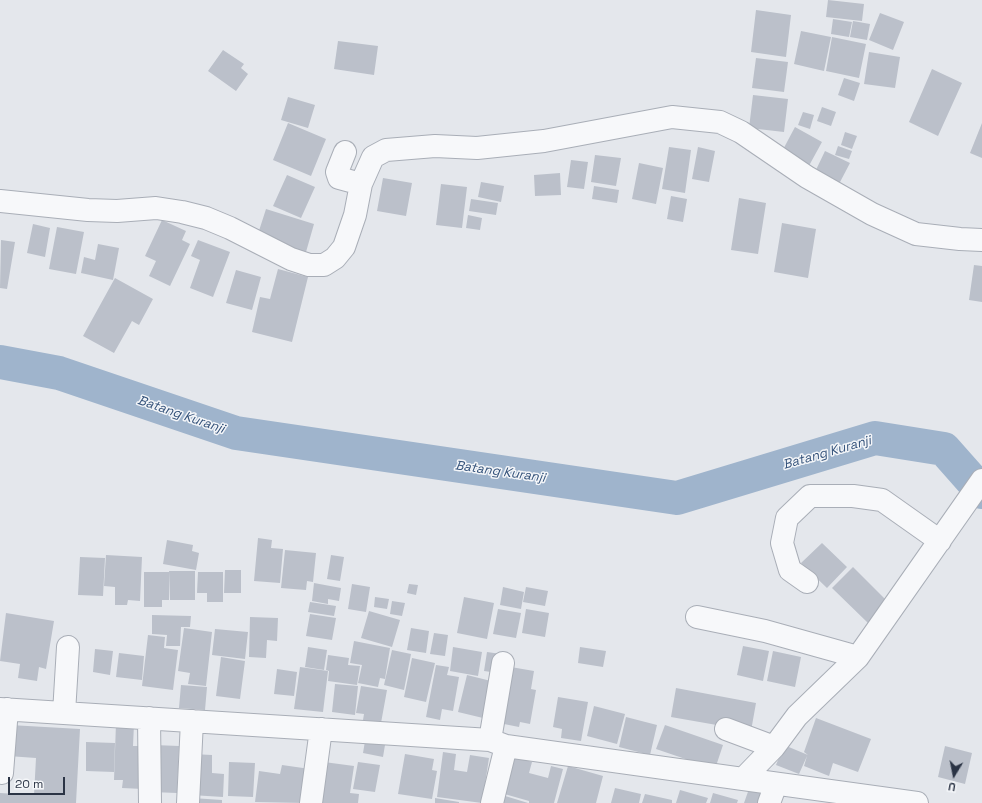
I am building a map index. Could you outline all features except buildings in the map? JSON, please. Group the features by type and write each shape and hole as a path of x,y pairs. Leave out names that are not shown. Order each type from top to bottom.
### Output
{"street":[{"path":"0,202 88,210 117,211 156,208 182,212 206,218 230,228 291,259 309,265 324,265 335,258 344,247 355,215 361,184 373,157 386,150 435,146 477,148 544,140 672,117 698,118 720,122 741,132 808,177 872,214 916,234 982,240"},
{"path":"345,152 337,172 339,178 361,184"},
{"path":"743,779 774,747 797,716 858,657 982,480"},
{"path":"807,582 790,570 782,543 787,518 810,496 853,496 882,500 940,541"},
{"path":"697,617 765,631 858,657"},
{"path":"64,712 68,647"},
{"path":"492,803 504,663"},
{"path":"2,773 3,709 498,743 743,779 772,794 917,803"},
{"path":"149,718 148,794 150,803"},
{"path":"188,803 192,721"},
{"path":"726,729 774,747"},
{"path":"311,803 322,730"}],"waterway":[{"name":"Batang Kuranji","path":"0,362 59,373 236,433 677,498 875,438 944,449 982,492"}]}
